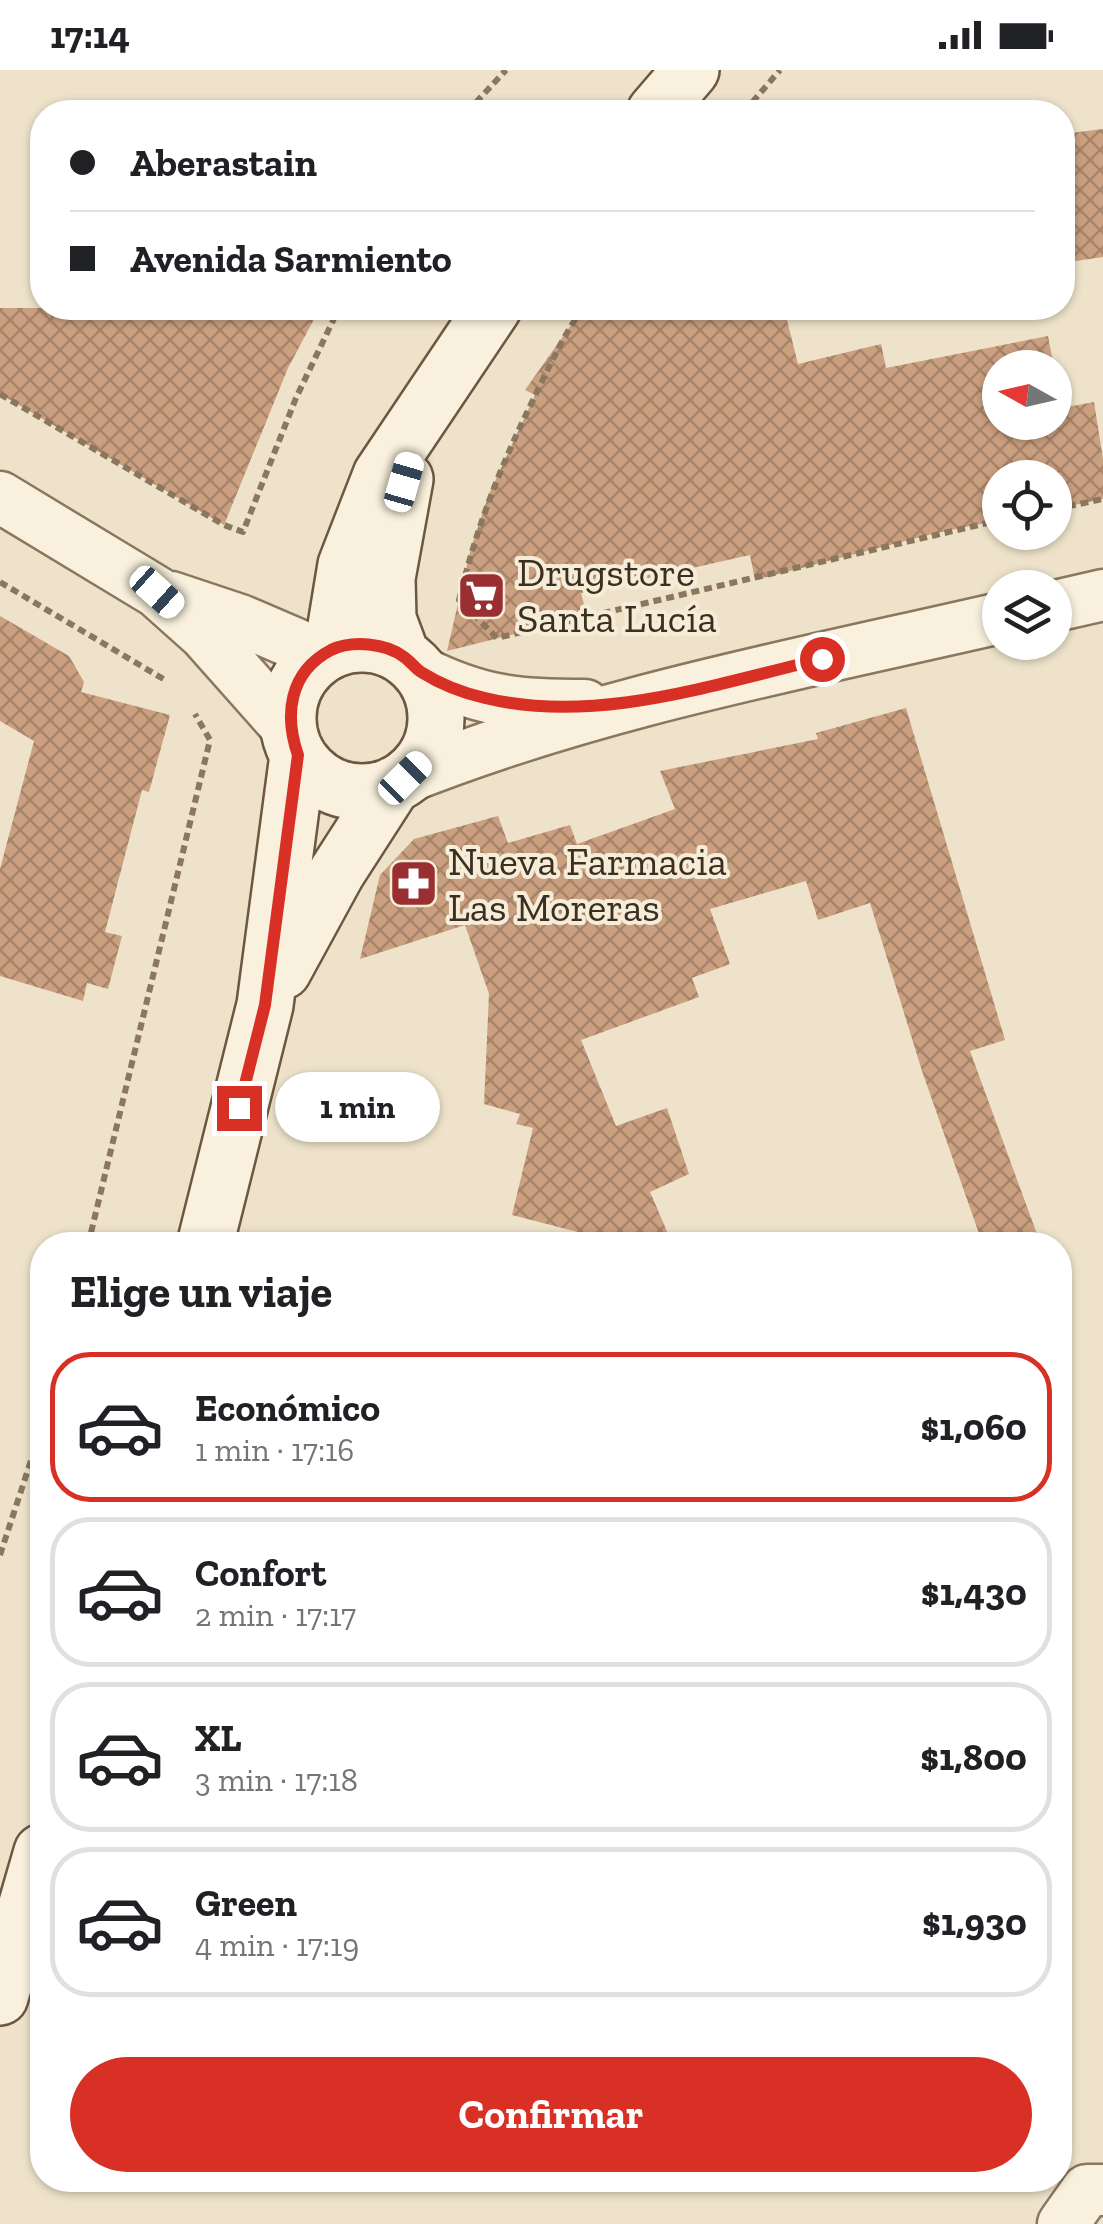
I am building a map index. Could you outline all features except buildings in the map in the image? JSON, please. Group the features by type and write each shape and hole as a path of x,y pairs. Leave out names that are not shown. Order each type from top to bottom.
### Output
{"street":[{"path":"665,100 691,70"},
{"path":"328,653 346,565 381,475 484,320"},
{"path":"265,1005 337,872 399,782 423,761 433,740 436,716 432,692 410,663 388,620 387,578 404,482 426,409"},
{"path":"0,497 157,592 204,634 294,743 314,774 335,787 358,793 645,700 982,622"},
{"path":"157,592 328,653"},
{"path":"1072,602 1103,595"},
{"path":"208,1232 265,1005 294,743 290,706 297,683 312,664 328,653 355,644 379,646 460,691 508,702 590,705 645,700"},
{"path":"0,1997 30,1893"},
{"path":"1063,2224 1088,2190 1103,2190"}],"path":[{"path":"478,100 506,70"},
{"path":"754,100 780,70"},
{"path":"0,394 224,525 243,532 296,398 334,320"},
{"path":"575,320 555,352 489,494 471,548 459,600 497,638 982,524"},
{"path":"1072,505 1103,499"},
{"path":"0,582 182,690"},
{"path":"91,1232 210,740 191,706"},
{"path":"0,1555 30,1464"}],"place":[{"name":"Drugstore Santa Lucía","path":"482,595"},
{"name":"Nueva Farmacia Las Moreras","path":"413,884"}],"route":[{"path":"239,1108 265,1005 274,949 298,755 290,731 290,706 297,683 312,664 332,650 355,644 379,646 402,654 420,671 460,691 508,702 590,705 645,700 822,659"}]}
